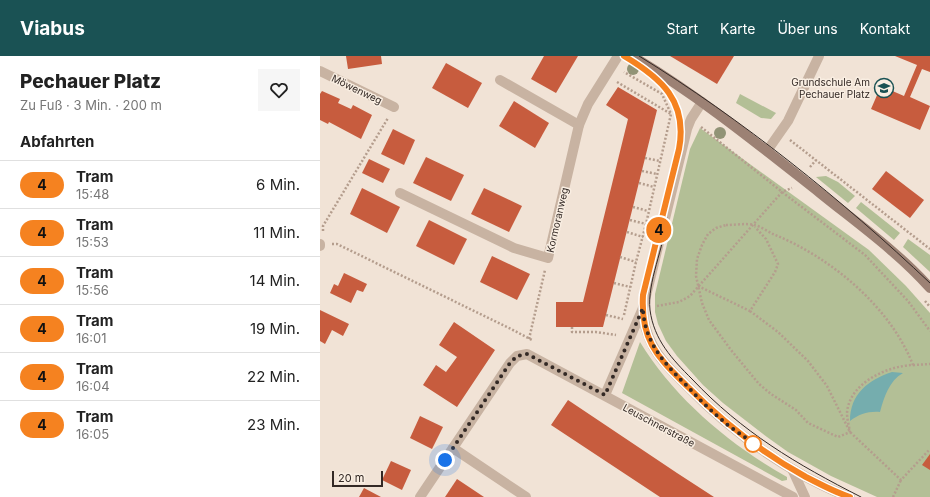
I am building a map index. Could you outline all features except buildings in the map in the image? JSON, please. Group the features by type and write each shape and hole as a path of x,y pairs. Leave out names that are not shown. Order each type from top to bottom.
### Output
{"main road":[{"path":"632,56 702,102 767,152 907,265 930,288"}],"street":[{"path":"767,152 788,121 819,56"},
{"name":"Kormoranweg","path":"400,193 514,248 548,258 580,125 588,104 615,60"},
{"name":"Möwenweg","path":"320,71 394,107"},
{"path":"500,80 580,125"},
{"path":"605,395 643,308 690,121 702,102"},
{"path":"643,308 644,322 652,346 674,373 722,420 753,444 792,469 830,490 850,497"},
{"path":"420,497 510,363 517,356 527,354"},
{"name":"Leuschnerstraße","path":"527,354 789,496"},
{"path":"453,448 526,497"},
{"path":"792,469 805,497"}],"path":[{"path":"615,60 662,94 671,114 622,324"},
{"path":"618,82 671,114"},
{"path":"394,107 323,226 320,245 337,244 504,325 535,342"},
{"path":"700,126 782,192 865,255 908,301 930,331"},
{"path":"781,133 930,249"},
{"path":"645,158 660,161"},
{"path":"642,171 657,174"},
{"path":"639,183 654,187"},
{"path":"643,308 672,304 685,300 690,296 782,192 793,187"},
{"path":"633,207 648,211"},
{"path":"630,220 646,224"},
{"path":"750,311 775,272 778,264 766,239 754,225"},
{"path":"850,432 838,437 821,430 808,423 796,410 771,394 759,384 709,320 704,311 695,271 697,259 708,234 716,228 723,226 754,225 808,250 855,286 878,310 896,332 906,349 912,365"},
{"path":"627,232 643,237"},
{"path":"620,257 636,262"},
{"path":"527,354 548,258"},
{"path":"614,283 630,287"},
{"path":"698,286 750,311 788,341 818,373 827,386 850,432 902,480"},
{"path":"606,315 623,319"},
{"path":"572,327 572,332 596,332 619,335 615,342"},
{"path":"596,327 596,332"},
{"path":"850,432 847,414 851,400 860,387 874,376 888,369 930,364"},
{"path":"893,497 902,480 930,449"}],"green space":[{"path":"740,94 776,113 771,119 761,118 736,103"},
{"path":"700,128 869,250 906,286 930,313 930,497 877,497 831,476 788,452 723,403 703,385 677,356 666,341 658,324 655,312 655,294 690,149"},
{"path":"826,176 838,182 855,196 848,203 816,177"},
{"path":"861,202 900,233 894,240 856,208"},
{"path":"908,239 930,255 930,272 903,247"},
{"path":"640,342 654,363 686,401 724,435 787,477 787,480 782,481 622,393"}],"water":[{"path":"892,372 903,373 894,380 885,395 880,412 872,412 857,416 850,421 853,403 862,389 875,379"}],"tram line":[{"path":"624,56 660,82 669,93 675,104 681,132 679,149 643,295 644,321 647,333 655,351 663,362 685,385 742,435 773,457 806,477 827,488 850,497"},
{"name":"4","path":"624,56 646,69 663,85 676,107 680,126 679,149 642,302 644,322 652,346 674,373 708,408 753,444 792,469 830,490 850,497"},
{"path":"639,56 716,107 790,162 862,221 930,283"},
{"path":"667,218 663,241 653,276 650,299 650,310 655,331 665,348 678,364 711,398 750,431 792,459 861,497"}],"place":[{"name":"Grundschule Am Pechauer Platz","path":"884,88"}],"route":[{"path":"445,460 510,363 517,356 527,354 605,395 610,387 643,308 644,322 652,346 660,357 708,408 753,444"}]}
